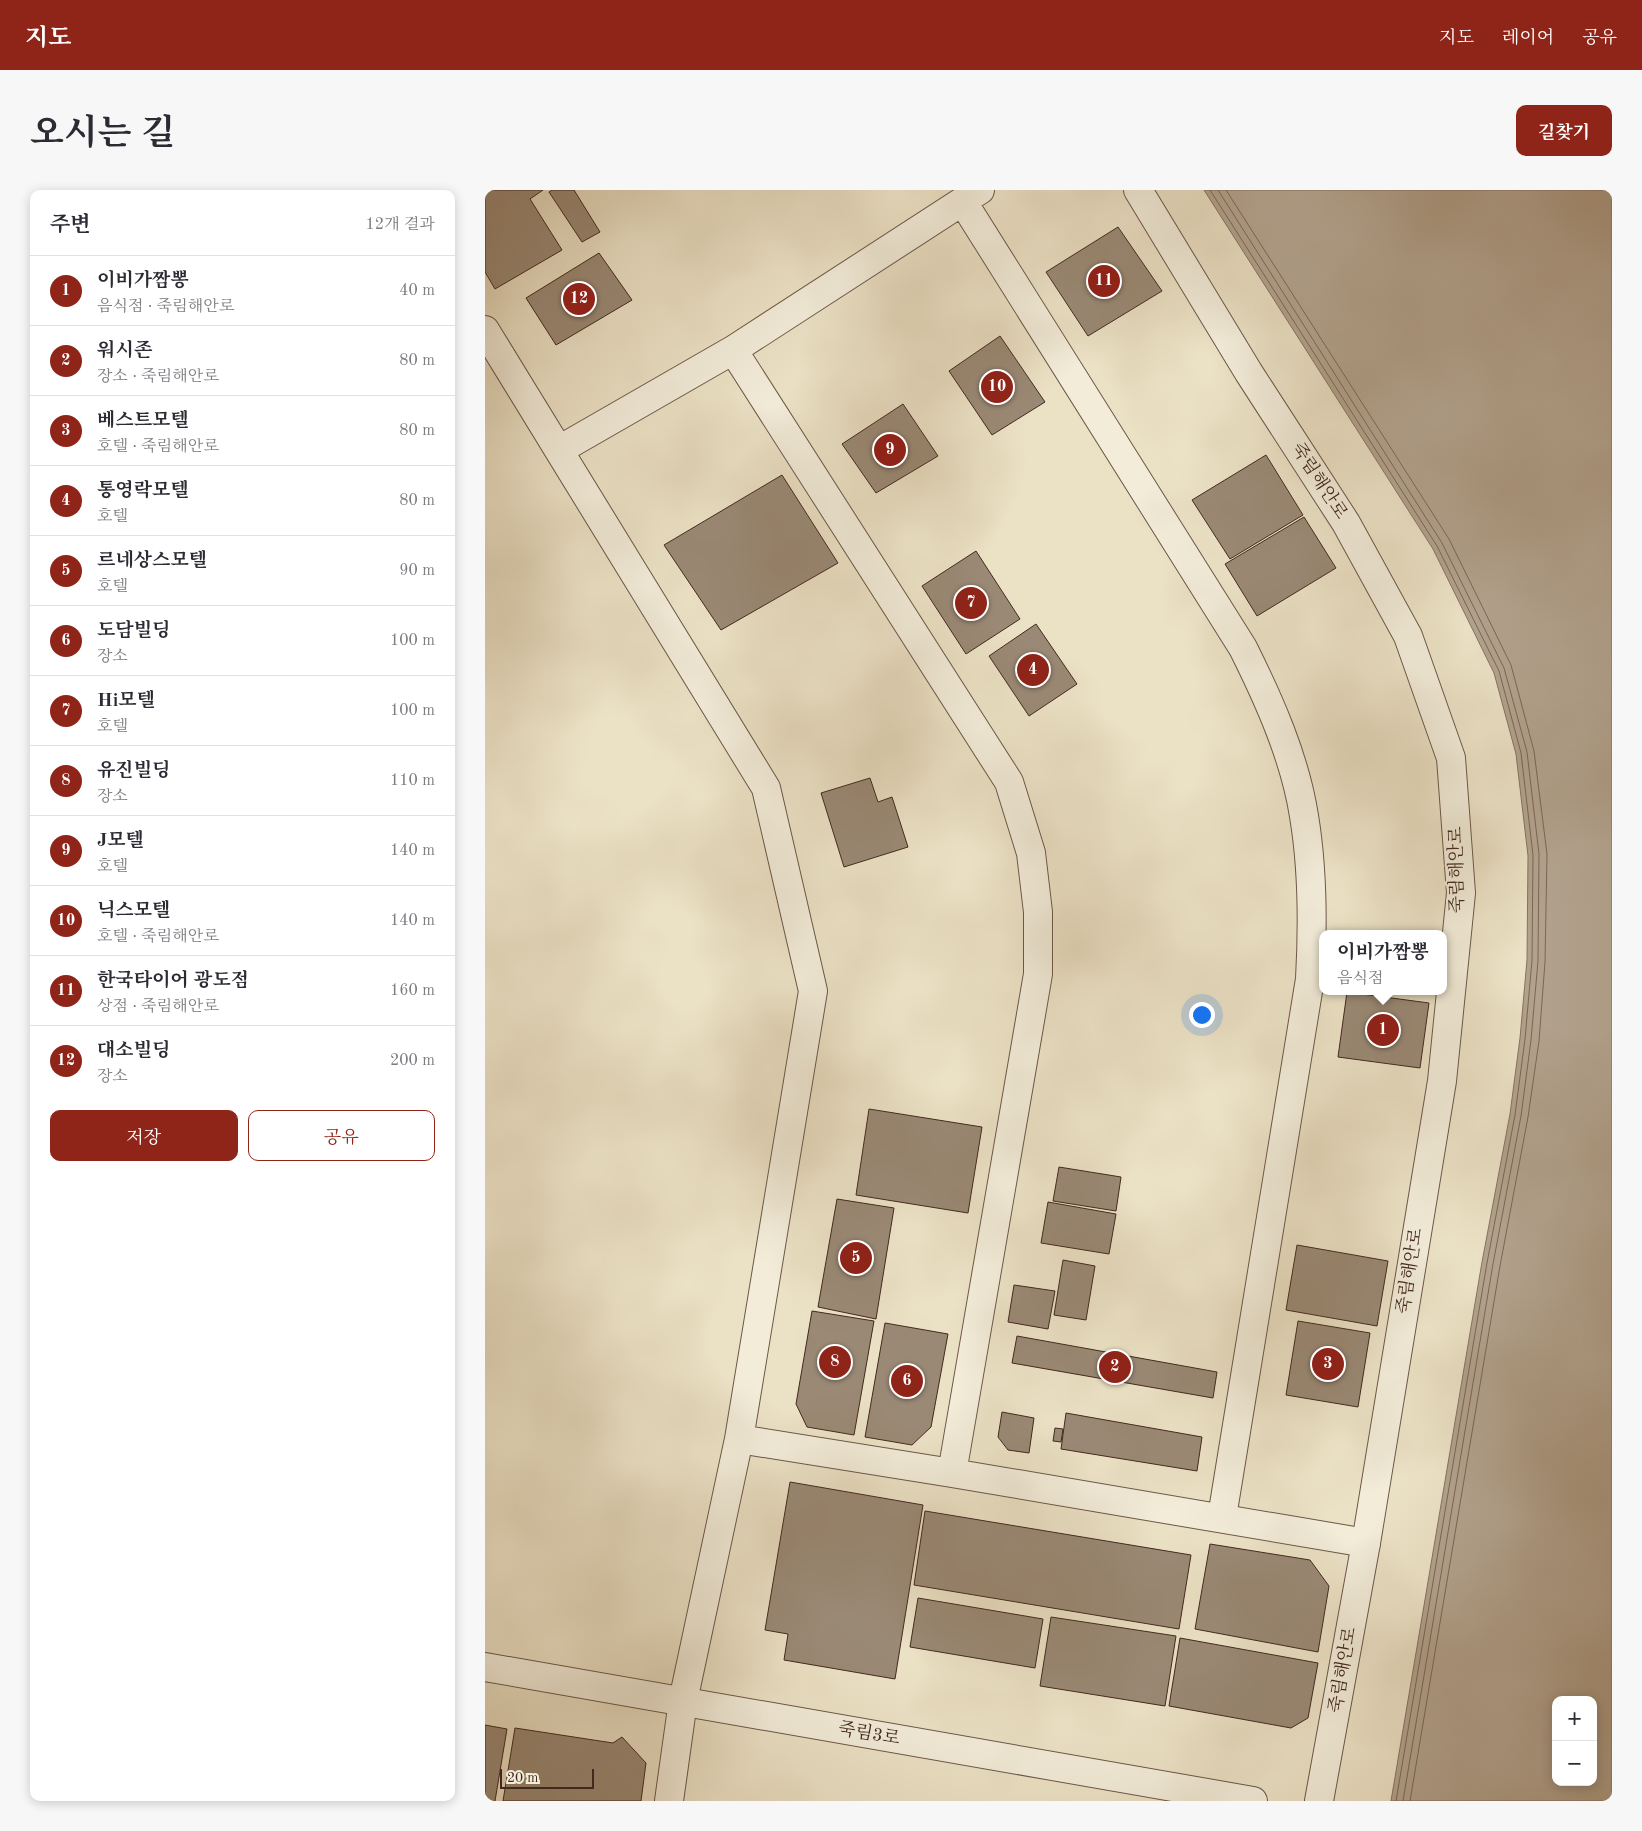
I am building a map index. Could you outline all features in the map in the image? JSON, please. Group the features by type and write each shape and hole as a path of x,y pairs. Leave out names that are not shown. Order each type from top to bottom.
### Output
{"street":[{"name":"죽림해안로","path":"1138,190 1249,373 1346,523 1408,636 1451,758 1461,893 1443,1071 1366,1543 1319,1801"},
{"path":"559,450 733,350 971,196 1243,648 1263,687 1279,731 1295,776 1304,816 1313,921 1310,979 1222,1517"},
{"path":"485,330 766,788 813,991 739,1439 683,1701 669,1801"},
{"path":"733,350 1009,782 1031,853 1038,912 1038,974 952,1473"},
{"path":"739,1439 1222,1517 1366,1543"},
{"name":"죽림3로","path":"485,1667 1253,1801"}],"water":[{"path":"1204,190 1612,190 1612,1801 1391,1801 1482,1262 1510,1114 1520,1038 1527,960 1528,856 1516,754 1494,673 1433,549"}],"building":[{"path":"485,190 543,190 530,199 562,250 495,289 485,272"},
{"path":"552,190 574,190 600,232 582,242 549,192"},
{"path":"1118,227 1162,291 1088,336 1046,272"},
{"path":"599,253 632,300 556,345 526,298"},
{"path":"1000,336 1045,402 992,435 949,371"},
{"path":"903,404 938,456 876,493 842,444"},
{"path":"1266,455 1303,515 1230,559 1192,500"},
{"path":"782,475 838,563 721,630 664,545"},
{"path":"1304,517 1336,568 1257,616 1225,564"},
{"path":"976,551 1020,619 966,654 922,586"},
{"path":"1036,624 1077,684 1029,716 989,656"},
{"path":"870,778 878,802 892,797 908,847 844,867 821,793"},
{"path":"1347,995 1369,995 1429,1003 1420,1068 1338,1057"},
{"path":"869,1109 982,1127 968,1213 856,1195"},
{"path":"1059,1167 1121,1177 1116,1211 1053,1201"},
{"path":"837,1199 894,1208 876,1319 818,1307"},
{"path":"1048,1202 1116,1214 1109,1254 1041,1243"},
{"path":"1297,1245 1388,1261 1377,1326 1286,1310"},
{"path":"1063,1260 1095,1266 1086,1320 1054,1315"},
{"path":"1014,1285 1055,1291 1048,1329 1008,1322"},
{"path":"812,1311 874,1321 854,1435 807,1427 796,1404"},
{"path":"1298,1321 1370,1333 1358,1407 1286,1395"},
{"path":"885,1323 948,1334 931,1427 912,1445 865,1437"},
{"path":"1017,1336 1217,1372 1213,1398 1012,1363"},
{"path":"1002,1412 1034,1418 1029,1453 1008,1450 998,1437"},
{"path":"1066,1413 1202,1437 1197,1471 1061,1449"},
{"path":"1055,1428 1063,1429 1061,1442 1053,1441"},
{"path":"790,1482 923,1505 895,1679 784,1660 788,1634 765,1630"},
{"path":"925,1511 1191,1555 1179,1629 914,1585"},
{"path":"1210,1544 1310,1560 1329,1586 1318,1652 1195,1629"},
{"path":"918,1598 1043,1619 1035,1668 910,1647"},
{"path":"1051,1617 1176,1636 1165,1706 1040,1686"},
{"path":"1180,1638 1318,1663 1308,1718 1291,1728 1169,1706"},
{"path":"485,1725 507,1729 495,1801 485,1801"},
{"path":"515,1728 613,1743 622,1737 646,1763 641,1801 503,1801"}],"place":[{"name":"한국타이어 광도점","path":"1104,281"},
{"name":"대소빌딩","path":"579,299"},
{"name":"닉스모텔","path":"997,387"},
{"name":"J모텔","path":"890,450"},
{"name":"Hi모텔","path":"971,603"},
{"name":"통영락모텔","path":"1033,670"},
{"name":"이비가짬뽕","path":"1383,1030"},
{"name":"르네상스모텔","path":"856,1258"},
{"name":"유진빌딩","path":"835,1362"},
{"name":"베스트모텔","path":"1328,1364"},
{"name":"워시존","path":"1115,1367"},
{"name":"도담빌딩","path":"907,1381"}]}
